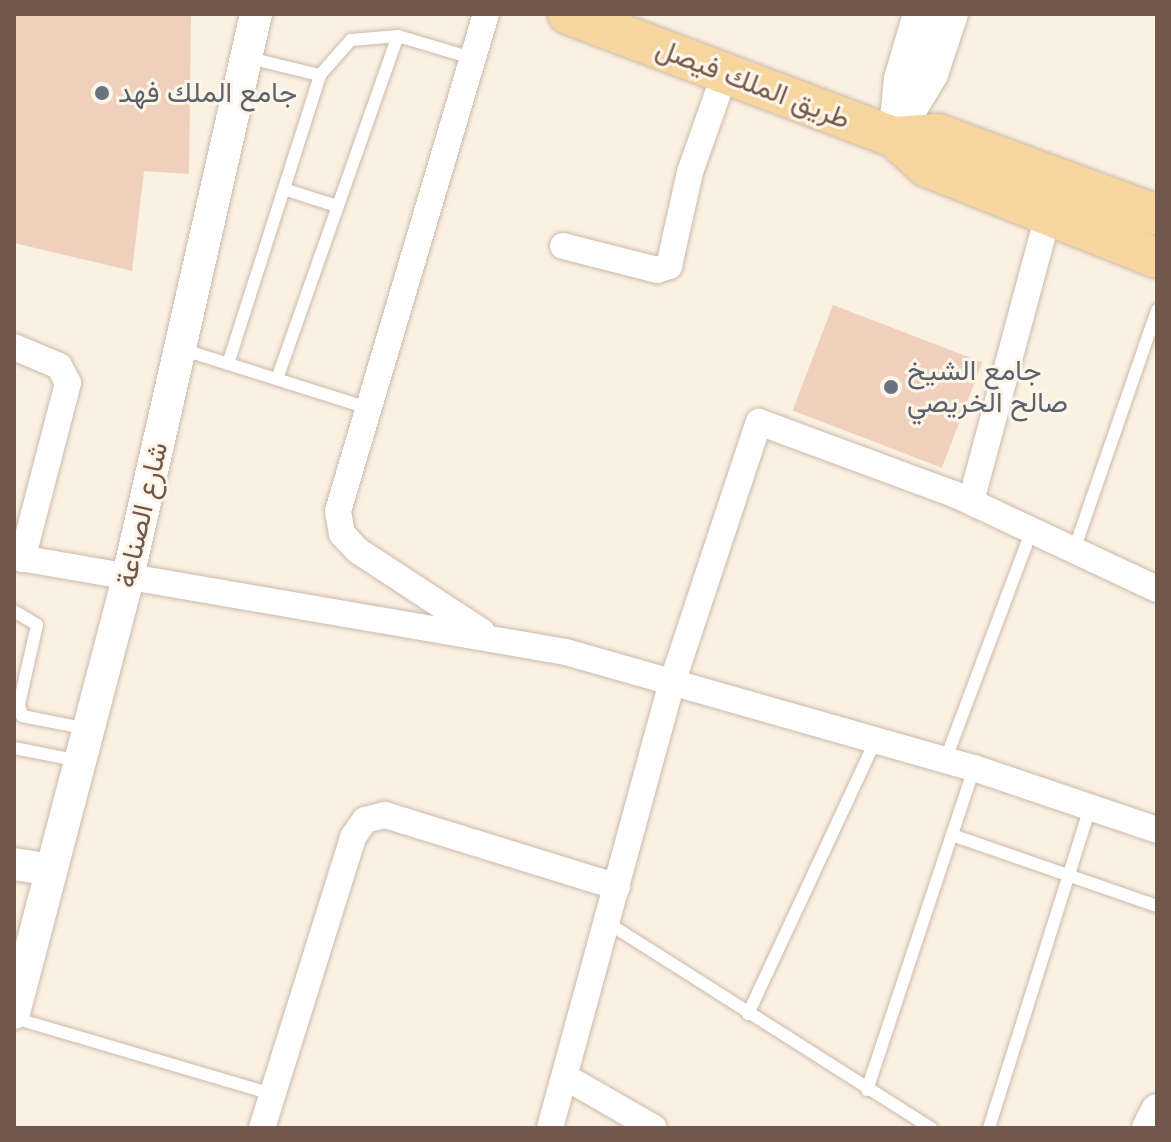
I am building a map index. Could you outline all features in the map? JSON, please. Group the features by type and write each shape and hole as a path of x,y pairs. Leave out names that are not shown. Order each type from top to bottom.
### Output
{"main road":[{"name":"طريق الملك فيصل","path":"568,14 894,137 927,167 1157,258"},
{"name":"طريق الملك فيصل","path":"894,137 938,134 1157,215"}],"street":[{"name":"شارع الصناعة","path":"14,1015 127,581 256,14"},
{"path":"486,14 338,511 342,534 358,551 492,638"},
{"path":"894,137 900,79 919,14"},
{"path":"894,137 932,74 952,14"},
{"path":"563,246 657,270 669,266 690,172 725,73"},
{"path":"971,501 1048,215"},
{"path":"14,347 59,366 68,383 18,558 127,581 492,638 672,683 874,744 974,768 1157,830"},
{"path":"550,1128 567,1078 672,683 759,422 971,501 1157,589"},
{"path":"262,1128 353,837 365,820 385,815 617,887"},
{"path":"14,864 51,870"},
{"path":"567,1078 654,1128"},
{"path":"1148,1128 1157,1110"}],"lane":[{"path":"228,364 320,75 351,40 398,36 472,58"},
{"path":"277,379 398,36"},
{"path":"246,57 320,75"},
{"path":"284,189 337,206"},
{"path":"1074,550 1157,310"},
{"path":"180,349 368,408"},
{"path":"945,761 1032,530"},
{"path":"14,611 37,625 19,704 22,716 88,729"},
{"path":"748,1014 874,744"},
{"path":"14,748 80,761"},
{"path":"867,1090 974,768"},
{"path":"989,1128 1090,808"},
{"path":"952,835 1157,906"},
{"path":"608,923 931,1128"},
{"path":"14,1015 273,1094"}],"building":[{"name":"جامع الملك فهد","path":"14,14 191,14 189,174 144,171 132,271 14,243"},
{"name":"جامع الشيخ صالح الخريصي","path":"833,305 982,362 942,468 793,410"}],"place":[{"name":"جامع الملك فهد","path":"102,93"},
{"name":"جامع الشيخ صالح الخريصي","path":"891,387"}]}
